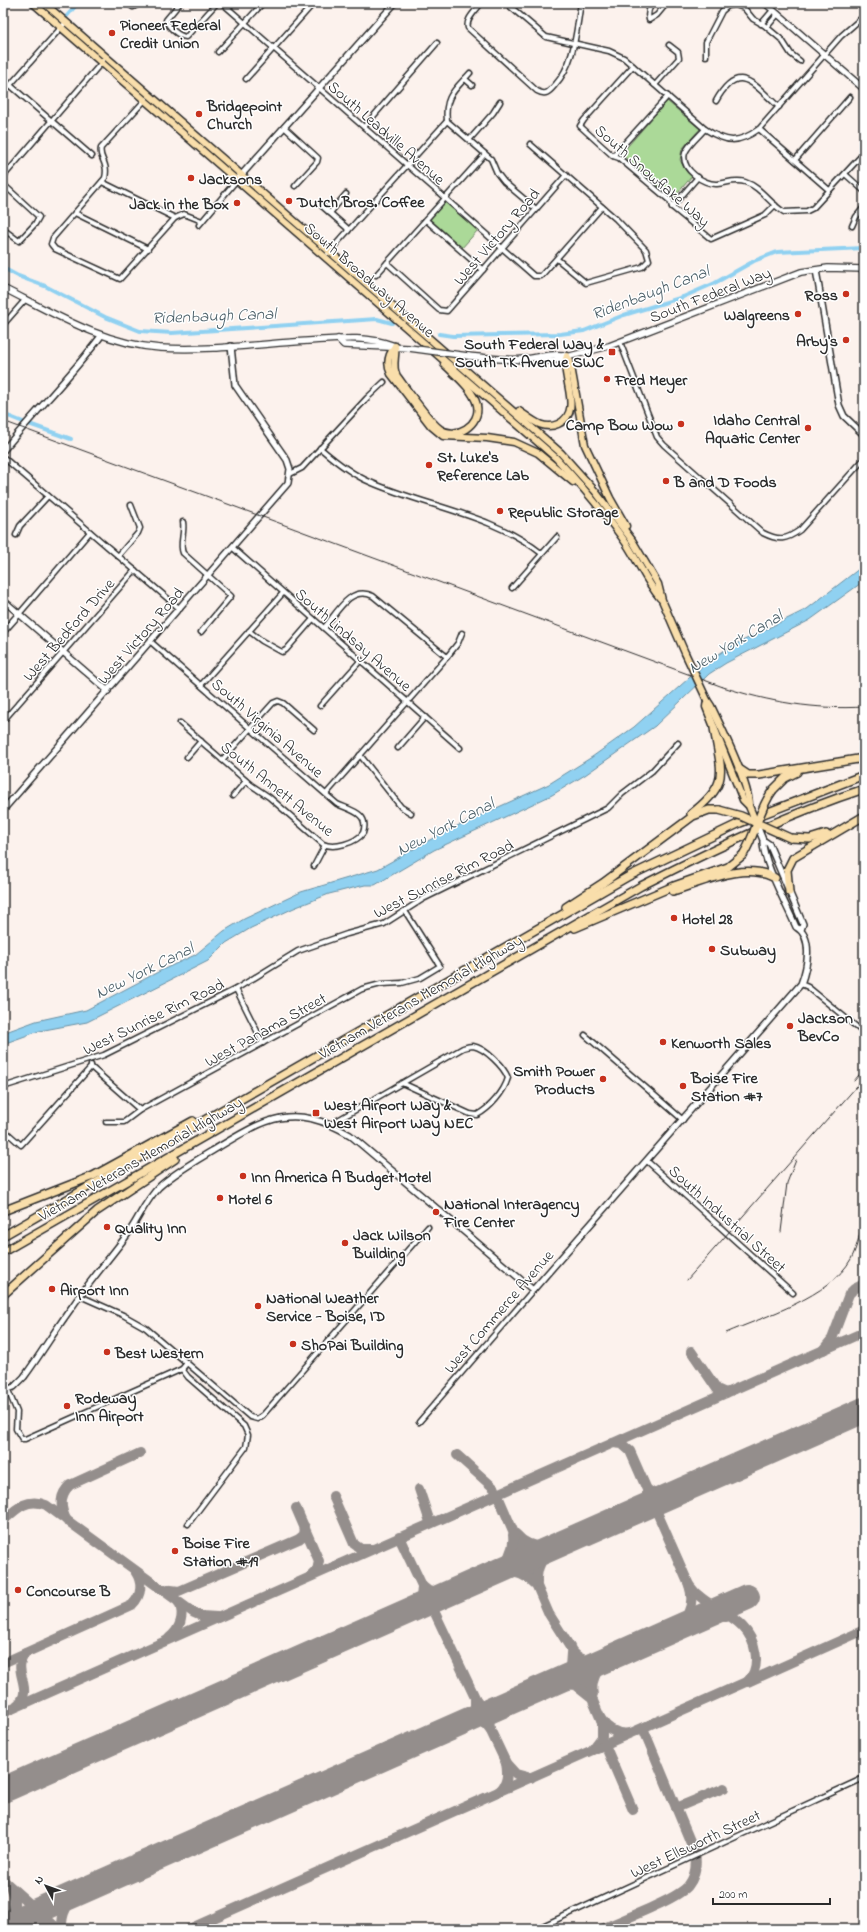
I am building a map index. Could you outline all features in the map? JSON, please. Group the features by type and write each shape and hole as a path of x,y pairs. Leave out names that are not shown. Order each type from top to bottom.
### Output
{"highway":[{"path":"447,980 603,883 710,798 716,790 720,780 721,770 714,728"},
{"path":"739,769 752,776 864,758"},
{"path":"493,970 583,924 674,886 728,867 743,855 748,848 756,823 773,790 785,778 796,772 814,767"},
{"name":"Vietnam Veterans Memorial Highway","path":"3,1236 616,883 675,853 775,808 864,775"},
{"name":"Vietnam Veterans Memorial Highway","path":"3,1252 641,886 695,858 786,818 864,789"},
{"path":"650,846 699,813 719,810 733,813 790,838 801,839 818,837 850,824"},
{"path":"789,892 787,870 793,858 864,816"},
{"path":"638,901 716,877 736,873 760,872 775,878"},
{"path":"3,1211 93,1176 173,1131 240,1099"},
{"path":"3,1295 103,1206 216,1130"},
{"path":"3,1291 11,1287"}],"main road":[{"name":"South Broadway Avenue","path":"33,3 236,181 327,254 498,398 561,453 595,491 632,540 658,584 662,600 684,653 706,700 712,706 739,769 750,797 749,806"},
{"name":"South Broadway Avenue","path":"44,3 241,175 419,339 556,458 590,495 626,544 651,587 662,600"},
{"name":"South Federal Way","path":"3,288 101,336 125,343 160,348 231,346 338,340 348,338 380,340 395,346 494,359 536,358 543,355 567,356 620,342 801,272 816,270 864,269"},
{"path":"395,346 395,372 430,418 439,428 445,431 456,433 463,431 476,416 477,410 475,400 467,389 419,339"},
{"path":"395,346 388,358 388,368 436,432 450,437 487,438 514,442 538,453 590,495"},
{"path":"498,398 535,423 544,426 559,424 569,413 571,405 564,362 567,356"},
{"path":"567,356 570,361 585,445 632,540"},
{"name":"South Broadway Avenue","path":"706,700 706,707 743,800 749,806 756,823"}],"street":[{"path":"127,3 133,7 140,3"},
{"path":"180,3 166,20 168,25 180,35 186,37 217,3"},
{"name":"South Leadville Avenue","path":"222,3 318,88 538,277 541,276 557,259"},
{"path":"218,52 263,3"},
{"path":"246,79 314,3"},
{"path":"150,95 100,151 108,169 102,182 53,238 51,244 55,249 120,279 175,218 184,214 201,223 241,175 395,3"},
{"path":"481,3 470,18 467,26 468,28 540,93 549,92 561,79 571,60 581,3"},
{"path":"506,3 546,37 609,51 624,58 705,129 720,138 732,141 747,138 760,129 824,54 841,36 864,16"},
{"path":"654,3 650,6 647,14 649,20 657,15 667,3"},
{"path":"765,3 864,89"},
{"path":"706,56 706,42 722,11 728,6 741,6 753,19 767,27 782,40 791,54 800,61"},
{"path":"761,24 773,10"},
{"path":"767,27 778,14"},
{"path":"3,93 66,22"},
{"path":"364,127 437,43"},
{"path":"655,85 679,58 678,52 669,45"},
{"path":"3,177 106,58"},
{"name":"South Snowflake Way","path":"633,66 580,126 613,156 619,158 670,201 672,207 711,239 765,215 775,205"},
{"path":"327,254 447,121 446,110 448,100 470,73"},
{"path":"465,79 472,85"},
{"path":"716,101 726,85 738,79 743,79 750,82 779,107"},
{"path":"10,85 92,156"},
{"path":"613,156 668,96"},
{"path":"795,160 850,97"},
{"path":"470,139 494,113 500,102"},
{"path":"447,121 470,139 491,159 497,173 504,182 536,209"},
{"path":"284,127 318,158 295,186"},
{"path":"705,129 685,154 684,160 688,168 704,181 717,184 730,181 744,182 756,188 784,212 807,211 813,208 864,154"},
{"path":"760,129 829,190"},
{"path":"530,144 602,207 646,250 649,260 642,267 586,283 557,259 602,207"},
{"path":"376,275 485,154"},
{"path":"845,174 864,191"},
{"name":"West Victory Road","path":"387,263 439,310 444,312 450,309 566,175"},
{"path":"672,207 698,177"},
{"path":"102,182 175,218"},
{"path":"3,184 39,217 35,224 18,241 3,228"},
{"path":"330,213 346,194"},
{"path":"322,206 347,228 348,232"},
{"path":"852,226 856,217 864,207"},
{"path":"75,213 148,249"},
{"path":"426,220 484,270"},
{"path":"816,270 839,405 844,416 864,435"},
{"path":"3,325 25,300"},
{"path":"3,451 29,419 83,359 101,336"},
{"path":"620,342 654,430 664,445 763,534 772,538 781,539 789,538 800,530 864,459"},
{"path":"231,346 235,385 287,460 290,474 302,468 366,398 384,382"},
{"path":"320,448 348,471 369,482 500,527 525,541 541,553"},
{"path":"3,457 180,608"},
{"name":"West Victory Road","path":"3,810 5,803 108,691 282,491 288,483 290,474"},
{"path":"16,535 20,526 48,496"},
{"path":"118,556 138,533 140,528 131,505"},
{"path":"183,522 184,534 181,549 183,553 230,596 201,632"},
{"path":"3,632 90,532"},
{"path":"512,588 557,536"},
{"name":"South Lindsay Avenue","path":"233,548 460,748"},
{"name":"West Bedford Drive","path":"3,721 135,570"},
{"path":"324,628 349,598 361,592 373,596 447,657"},
{"path":"201,685 283,593"},
{"path":"3,600 108,691"},
{"path":"249,631 262,642 282,652 286,650 313,619"},
{"path":"326,794 447,657 458,643 462,633"},
{"name":"South Virginia Avenue","path":"151,642 337,804 356,811 364,822 364,830"},
{"path":"320,706 361,660"},
{"path":"222,760 273,703 278,701 283,703 314,730"},
{"path":"398,748 425,717"},
{"name":"South Annett Avenue","path":"180,723 246,781 269,797 325,845 332,846 355,840 361,836 364,830"},
{"path":"187,757 201,741"},
{"name":"West Sunrise Rim Road","path":"3,1087 91,1061 236,990 298,950 384,924 423,899 608,808 622,794 652,771 678,743"},
{"path":"360,755 401,807 412,813"},
{"path":"233,796 246,781"},
{"name":"South Broadway Avenue","path":"756,823 763,840 762,847 775,878 796,927 801,930"},
{"name":"South Broadway Avenue","path":"763,840 769,844 803,924 801,930 807,952 805,973 801,984"},
{"path":"314,866 325,845"},
{"name":"West Panama Street","path":"106,1122 124,1122 140,1110 362,989 381,984 402,983 420,978 440,966 405,911"},
{"path":"801,984 808,987 864,1034"},
{"name":"West Commerce Avenue","path":"419,1422 801,984"},
{"path":"236,990 263,1043"},
{"path":"585,1035 683,1120"},
{"path":"331,1124 402,1083 463,1048 472,1046 481,1050 504,1069 508,1078 506,1087 485,1111 477,1115 470,1114 402,1083"},
{"path":"3,1129 20,1145 91,1067 91,1061"},
{"path":"91,1067 140,1110"},
{"path":"187,1363 182,1369 29,1437 22,1439 16,1429 18,1412 6,1390 24,1377 80,1296 131,1230 153,1194 178,1172 248,1129 268,1120 301,1116 331,1124 350,1135 533,1290"},
{"name":"South Industrial Street","path":"647,1161 793,1293"},
{"path":"80,1296 130,1318 157,1337 250,1417 257,1419 263,1415 428,1227"},
{"path":"182,1369 188,1377 244,1426 248,1434 246,1447 188,1524"},
{"name":"West Ellsworth Street","path":"536,1929 864,1778"}],"green space":[{"path":"667,101 700,129 682,149 680,160 686,171 692,176 673,199 621,154"},
{"path":"445,201 478,230 461,249 428,220"}],"water":[{"path":"864,565 864,581 810,620 726,663 709,674 655,726 585,775 552,795 434,850 375,885 365,885 329,894 251,928 226,943 208,961 87,1022 39,1031 3,1044 3,1033 36,1021 86,1010 160,971 195,955 224,931 244,919 301,892 378,869 444,832 549,784 592,757 634,727 707,662 728,648 807,609"}],"waterway":[{"path":"66,17 78,3"},
{"name":"Ridenbaugh Canal","path":"439,334 453,336 560,334 584,331 624,315 683,297 715,283 754,261 777,252 864,248"},
{"name":"Ridenbaugh Canal","path":"3,268 18,276 45,286 105,317 140,331 172,333 377,319 392,323"},
{"path":"3,414 23,422"},
{"path":"29,424 71,439"}],"taxiway":[{"path":"823,1350 832,1339 849,1294 854,1289 864,1284"},
{"path":"3,1713 864,1332"},
{"path":"691,1351 717,1389 726,1393"},
{"path":"613,1443 622,1444 630,1451 689,1585 691,1600 688,1613 680,1624 668,1633"},
{"path":"67,1521 62,1507 62,1497 70,1485 140,1453"},
{"path":"457,1455 495,1489 549,1614 570,1647 602,1722 602,1737 592,1750"},
{"path":"419,1489 429,1519"},
{"path":"635,1511 647,1497 647,1490"},
{"path":"648,1490 658,1496 671,1495"},
{"path":"333,1496 354,1544 361,1549 372,1549"},
{"path":"3,1521 27,1503 33,1502 46,1505 194,1613 201,1616 217,1617"},
{"path":"296,1508 319,1561 317,1570 311,1576"},
{"path":"163,1589 179,1591 299,1539 304,1535 305,1527"},
{"path":"516,1534 533,1546 555,1546"},
{"path":"497,1572 510,1555 513,1546 513,1535"},
{"path":"399,1537 506,1763 516,1774 531,1778"},
{"path":"537,1583 541,1562 555,1546"},
{"path":"3,1663 132,1605 138,1597 140,1589 138,1575 135,1571"},
{"path":"497,1572 508,1571 518,1573 527,1577 535,1584"},
{"path":"189,1929 748,1681 755,1668 756,1661 756,1653 751,1638 736,1620 707,1602 694,1592 689,1585"},
{"path":"422,1586 431,1593 447,1594"},
{"path":"410,1610 421,1598 422,1587"},
{"path":"169,1638 179,1627 182,1612 179,1603"},
{"path":"705,1616 726,1617"},
{"path":"748,1682 864,1630"},
{"path":"573,1652 580,1658 588,1661 607,1659"},
{"path":"16,1706 22,1700 24,1693 20,1666 26,1653"},
{"path":"556,1681 570,1667 571,1653"},
{"path":"593,1695 593,1680 600,1667 607,1659"},
{"path":"554,1683 575,1685 590,1697"},
{"path":"475,1699 484,1708 498,1707 489,1715 490,1730 483,1721 467,1721 475,1712 475,1699"},
{"path":"601,1719 613,1731 630,1733"},
{"path":"602,1929 661,1903 682,1891 688,1886 695,1871 695,1853 643,1728"},
{"path":"605,1745 633,1810"},
{"path":"498,1792 505,1783 507,1771 506,1763"},
{"path":"676,1808 724,1788"},
{"path":"3,1880 58,1929"},
{"path":"3,1925 12,1913 14,1899 11,1889"},
{"path":"62,1929 66,1908 72,1899 81,1892"},
{"path":"28,1903 38,1906 53,1904"},
{"path":"15,1921 33,1918 45,1921"}],"runway":[{"path":"3,1790 864,1410"},
{"path":"3,1926 747,1597"}],"railway":[{"path":"3,421 723,687 758,697 792,704 846,708 864,707"},
{"path":"854,1081 864,1069"},
{"path":"687,1280 864,1078"},
{"path":"781,1232 787,1183 796,1160"},
{"path":"726,1333 795,1304 813,1295 828,1284 841,1272 851,1259 864,1218"}],"place":[{"name":"Pioneer Federal Credit Union","path":"112,33"},
{"name":"Bridgepoint Church","path":"199,114"},
{"name":"Jacksons","path":"191,178"},
{"name":"Dutch Bros. Coffee","path":"289,201"},
{"name":"Jack in the Box","path":"237,203"},
{"name":"Ross","path":"846,294"},
{"name":"Walgreens","path":"798,314"},
{"name":"Arby's","path":"846,340"},
{"name":"South Federal Way & South TK Avenue SWC","path":"612,352"},
{"name":"Fred Meyer","path":"607,379"},
{"name":"Camp Bow Wow","path":"681,424"},
{"name":"Idaho Central Aquatic Center","path":"808,428"},
{"name":"St. Luke's Reference Lab","path":"429,465"},
{"name":"B and D Foods","path":"666,481"},
{"name":"Republic Storage","path":"500,511"},
{"name":"Hotel 28","path":"674,918"},
{"name":"Subway","path":"712,949"},
{"name":"Jackson BevCo","path":"790,1026"},
{"name":"Kenworth Sales","path":"663,1042"},
{"name":"Smith Power Products","path":"603,1079"},
{"name":"Boise Fire Station #7","path":"683,1086"},
{"name":"West Airport Way & West Airport Way NEC","path":"316,1113"},
{"name":"Inn America A Budget Motel","path":"243,1176"},
{"name":"Motel 6","path":"220,1198"},
{"name":"National Interagency Fire Center","path":"436,1212"},
{"name":"Quality Inn","path":"107,1227"},
{"name":"Jack Wilson Building","path":"345,1243"},
{"name":"Airport Inn","path":"52,1289"},
{"name":"National Weather Service - Boise, ID","path":"258,1306"},
{"name":"ShoPai Building","path":"293,1344"},
{"name":"Best Western","path":"107,1352"},
{"name":"Rodeway Inn Airport","path":"67,1406"},
{"name":"Boise Fire Station #19","path":"175,1551"},
{"name":"Concourse B","path":"18,1590"}],"water label":[{"name":"New York Canal","path":"735,641"},
{"name":"New York Canal","path":"445,826"},
{"name":"New York Canal","path":"144,970"}]}
